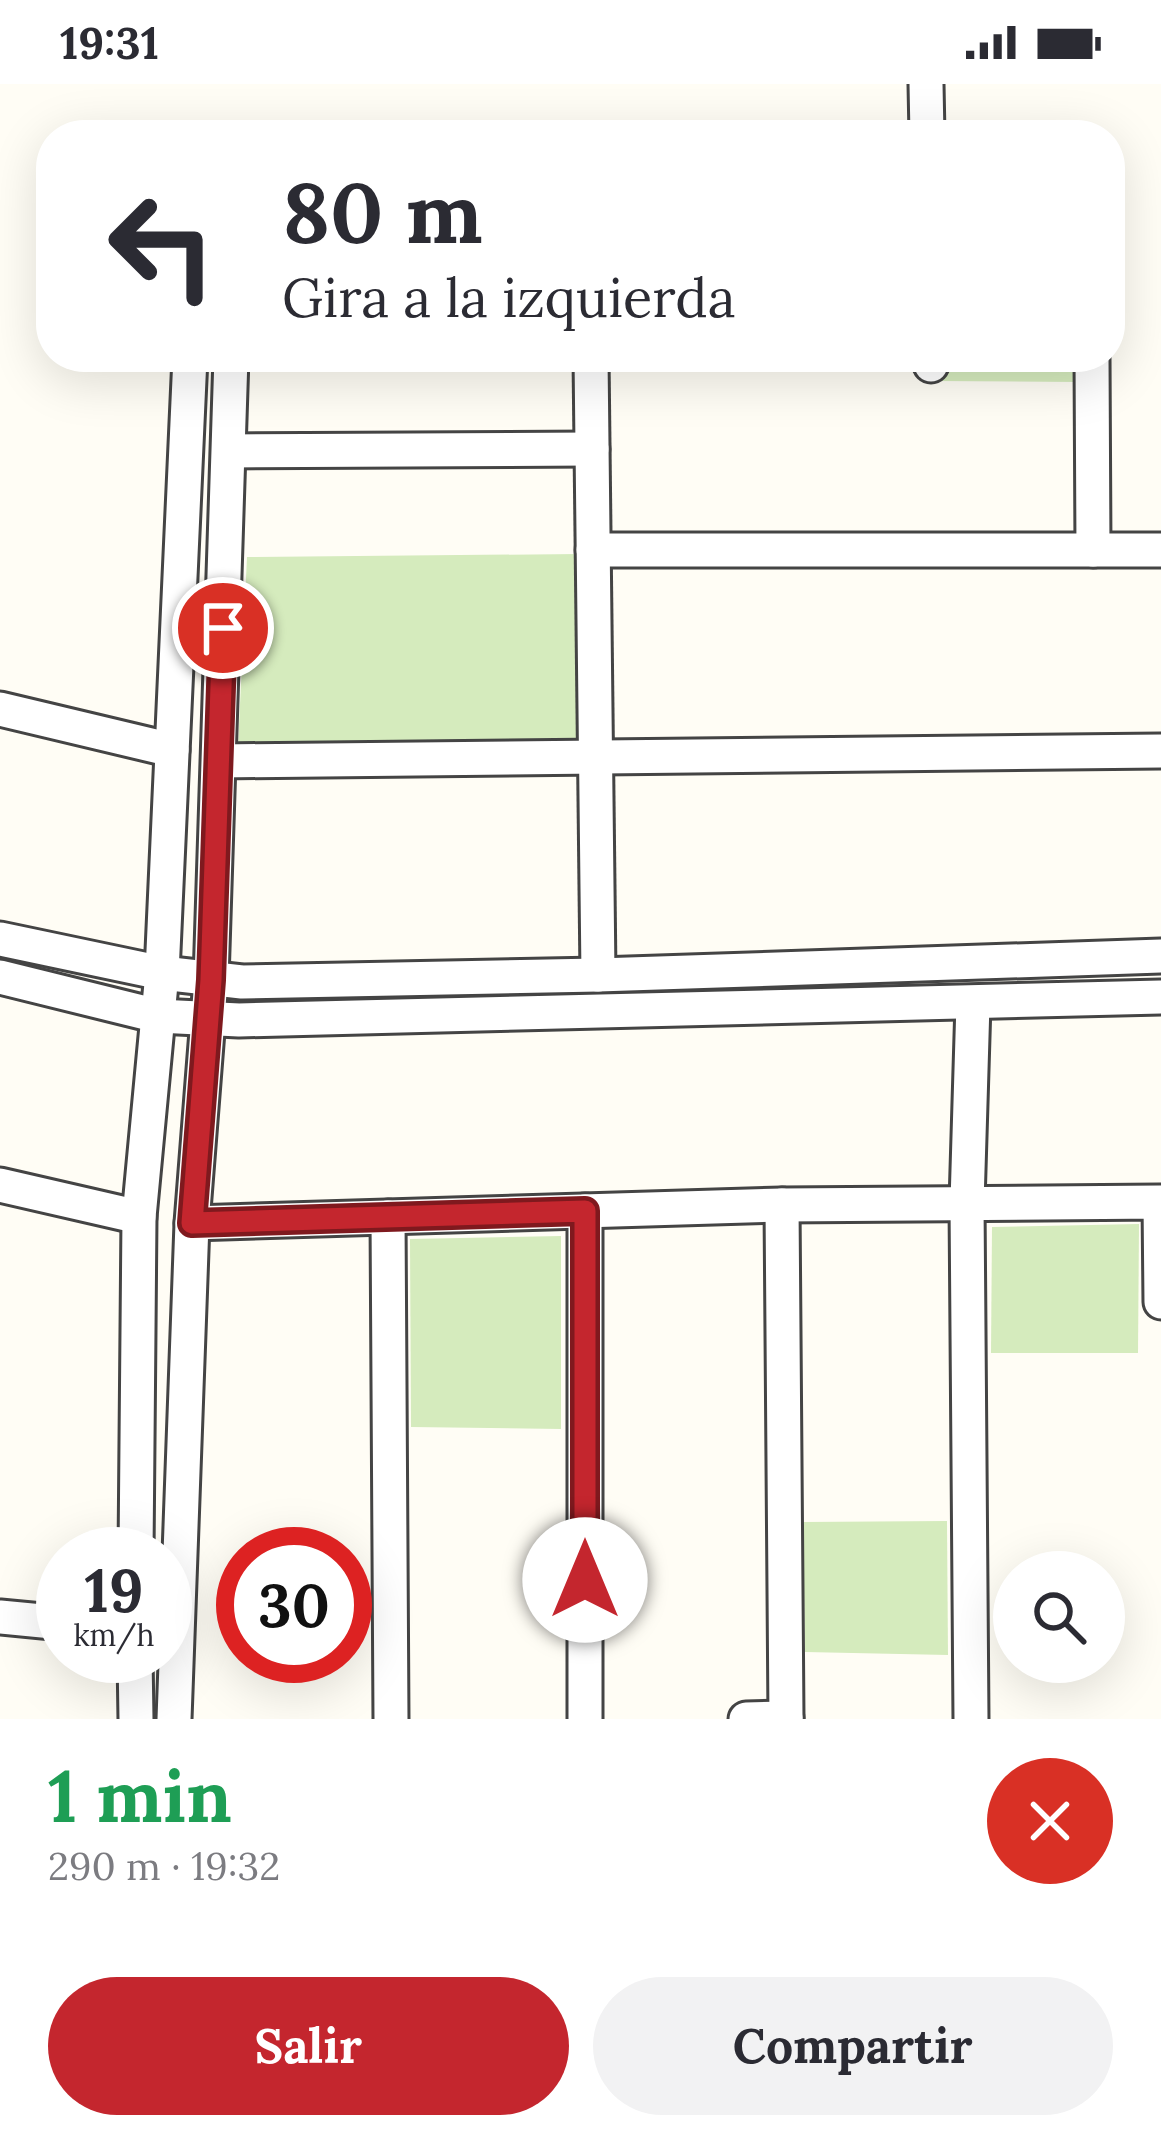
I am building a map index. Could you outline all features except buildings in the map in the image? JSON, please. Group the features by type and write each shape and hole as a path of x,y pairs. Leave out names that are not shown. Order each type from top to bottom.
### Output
{"street":[{"path":"926,84 927,120"},
{"path":"136,1527 139,1217 162,973 189,372"},
{"path":"174,1719 192,1223 211,980 231,372"},
{"path":"591,372 598,975"},
{"path":"1092,372 1093,550"},
{"path":"229,451 592,449"},
{"path":"593,550 1161,550"},
{"path":"0,709 172,749"},
{"path":"219,761 1161,751"},
{"path":"0,939 162,973 242,982 1161,956"},
{"path":"0,977 158,1016 238,1020 1161,997"},
{"path":"971,1719 967,1203 973,1003"},
{"path":"0,1185 139,1217"},
{"path":"192,1223 782,1205 1160,1202 1161,1302"},
{"path":"746,1719 786,1718 782,1205"},
{"path":"585,1211 585,1719"},
{"path":"388,1217 391,1719"},
{"path":"0,1617 36,1620"},
{"path":"135,1683 136,1719"}],"green space":[{"path":"937,372 1078,372 1078,382 937,381"},
{"path":"579,554 584,746 238,747 247,557"},
{"path":"1139,1224 1138,1353 991,1353 992,1227"},
{"path":"561,1236 561,1429 411,1427 410,1239"},
{"path":"947,1521 948,1655 805,1652 803,1522"}],"route":[{"path":"223,628 211,980 192,1223 585,1211 585,1580"}]}
